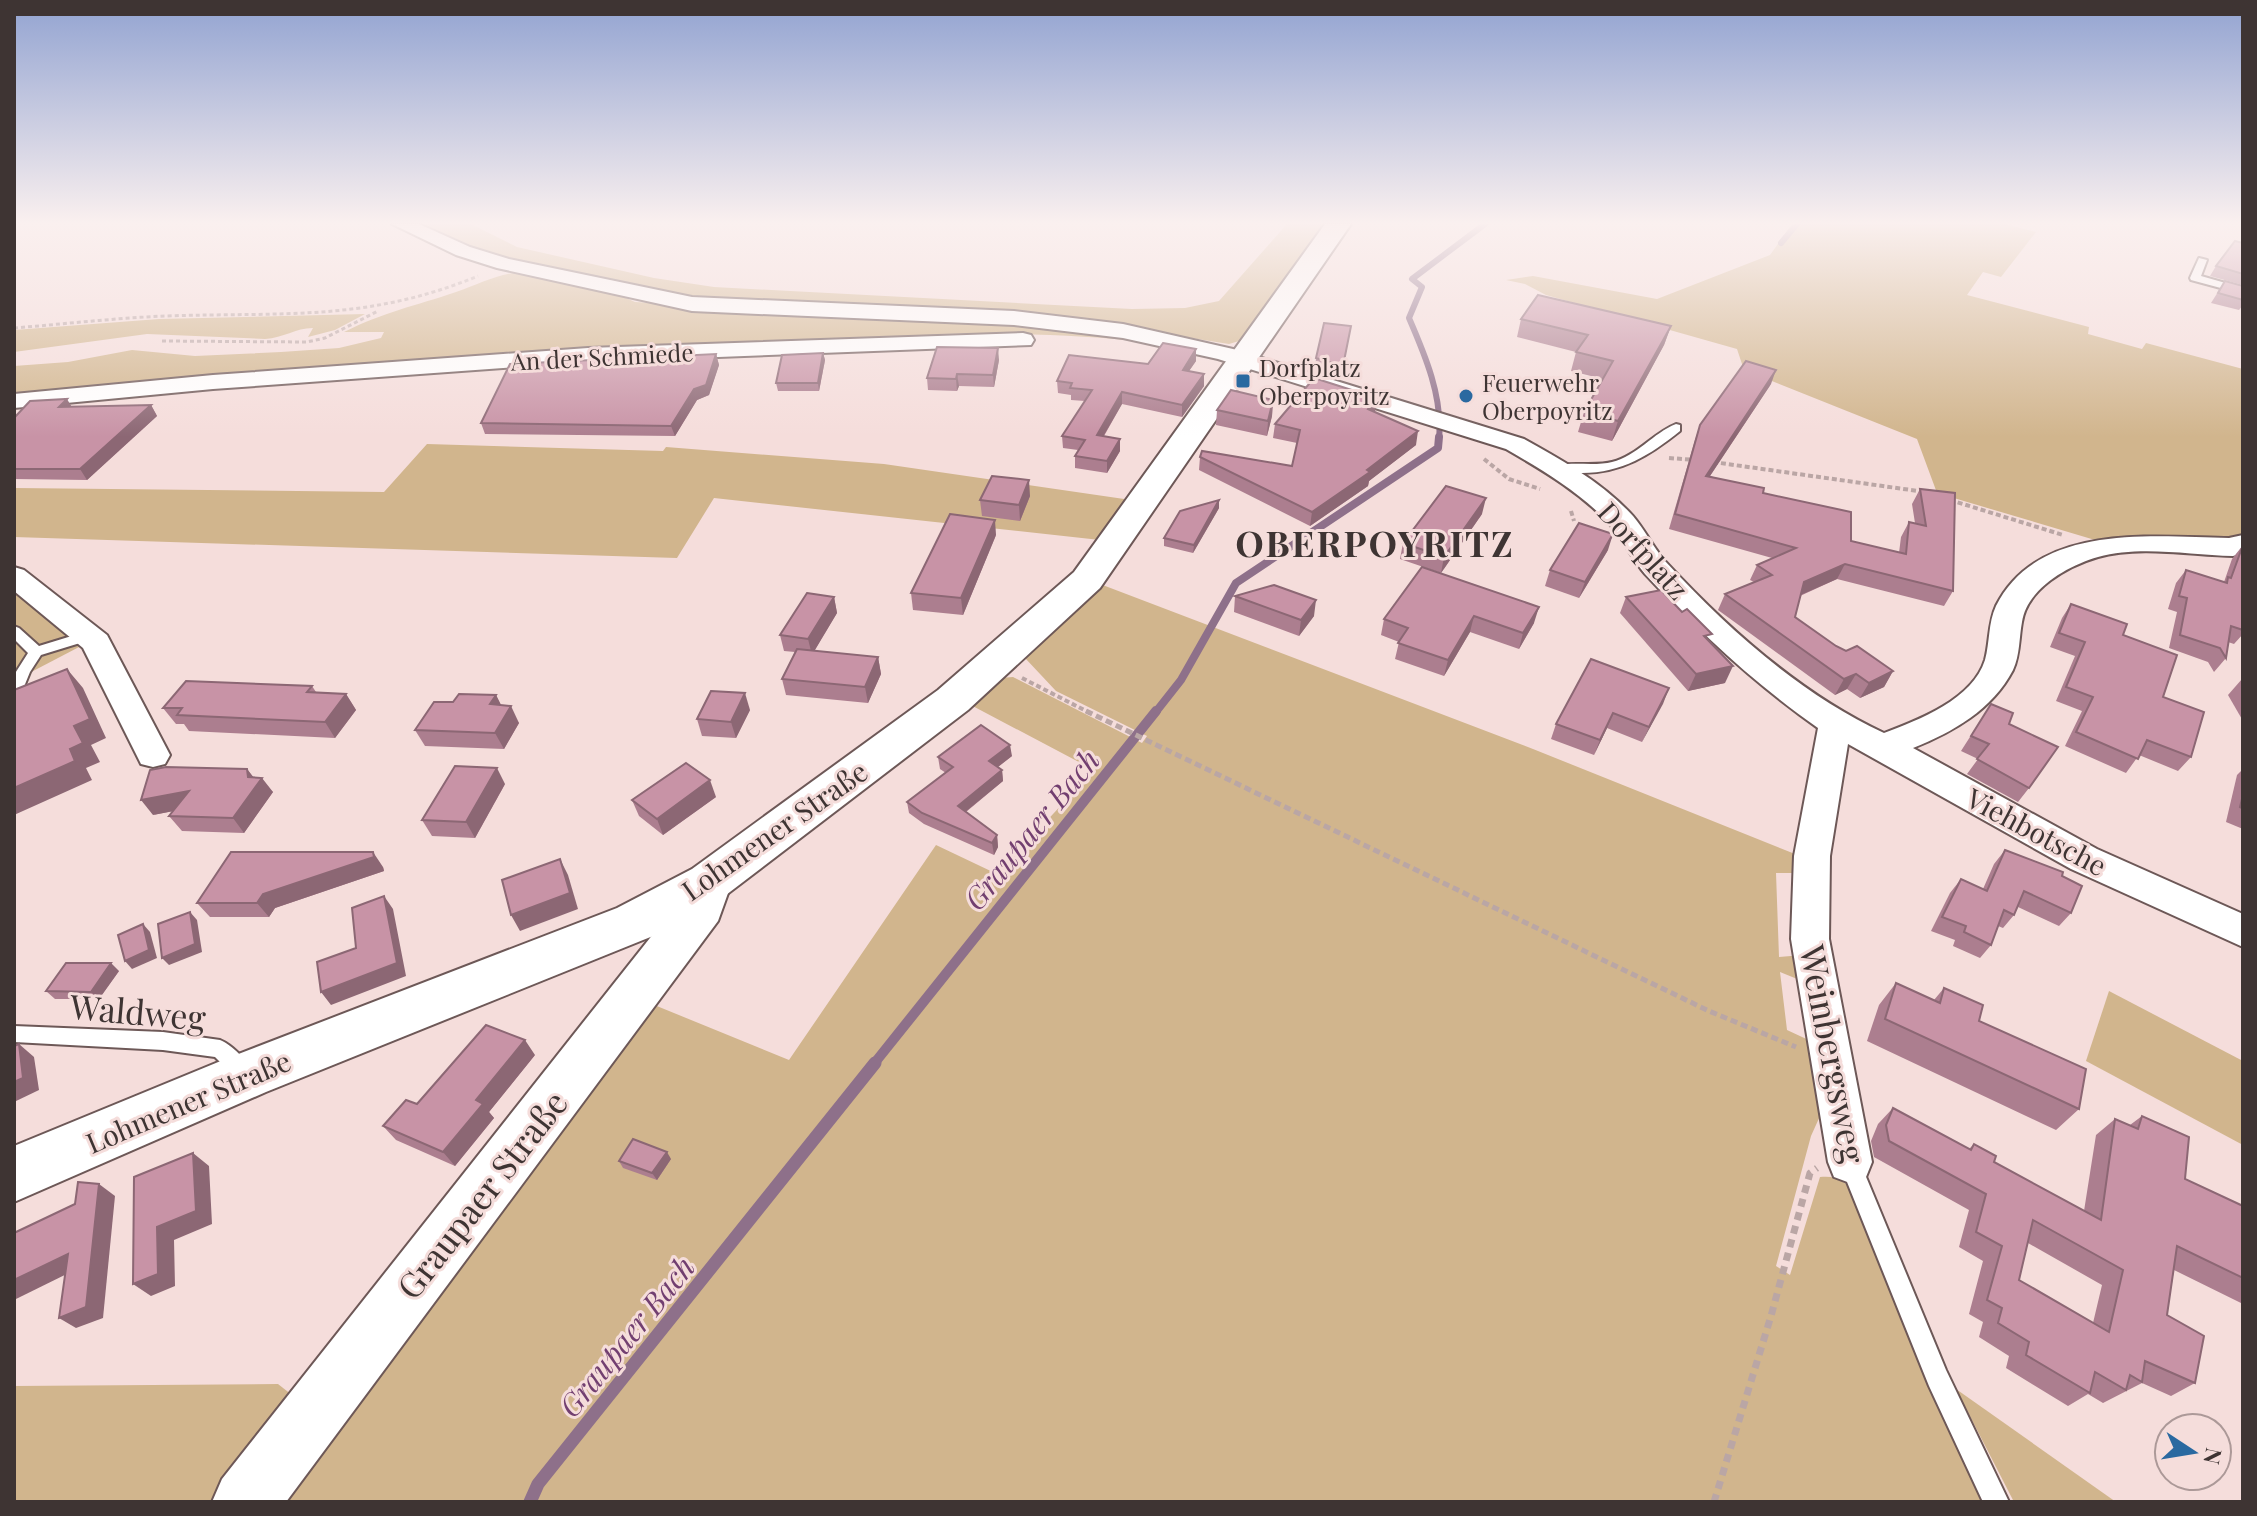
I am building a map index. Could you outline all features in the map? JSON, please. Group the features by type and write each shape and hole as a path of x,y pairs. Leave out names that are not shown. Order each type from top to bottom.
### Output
{"main road":[{"name":"Lohmener Straße","path":"14,1174 247,1075 635,922 709,882 953,700 1087,580 1289,295"}],"street":[{"path":"649,295 692,304 1075,323 1191,347"},
{"name":"An der Schmiede","path":"14,401 229,381 736,348 1002,340 1191,347"},
{"name":"Dorfplatz","path":"1191,347 1515,444 1557,468 1623,522 1653,565 1732,643 1797,698 1835,724"},
{"path":"1882,746 1925,732 1964,707 1998,668 2011,605 2027,586 2076,555 2099,548 2240,547"},
{"path":"14,576 96,642 153,755"},
{"name":"Viehbotsche","path":"1835,724 1882,746 2084,859 2243,931"},
{"name":"Weinbergsweg","path":"1835,724 1812,856 1810,939 1848,1156"},
{"name":"Graupaer Straße","path":"245,1502 701,908 709,882"}],"lane":[{"path":"1557,468 1601,469 1623,465 1676,428"},
{"path":"14,631 36,652"},
{"path":"14,695 36,652 88,636"},
{"name":"Waldweg","path":"14,1034 163,1041 220,1049 247,1075"},
{"name":"Weinbergsweg","path":"1848,1156 1937,1378 1996,1502"}],"path":[{"path":"14,328 164,316 341,314 383,309 433,295"},
{"path":"162,341 307,342 325,338 383,309"},
{"path":"1640,456 1770,468 1927,493"},
{"path":"1939,496 2099,548"},
{"path":"1011,672 1141,738 1709,1011 1808,1052"},
{"path":"1714,1502 1771,1316 1810,1173 1848,1156"}],"shaded area":[{"path":"447,295 619,295 635,302 1074,327 1151,343 1045,335 938,334 933,338 14,397 14,366 68,362 132,350 195,356 339,348 381,338 384,332 344,332 386,314"},
{"path":"680,295 861,295 1132,309 1185,308 1219,301 1225,295 1279,295 1249,338 1229,344 1122,327 723,303"},
{"path":"1546,295 1634,295 1657,299 1668,295 1967,295 2089,327 2088,334 2142,349 2146,343 2243,369 2243,535 2221,541 2095,540 1937,493 1917,439 1744,370 1737,349"},
{"path":"365,314 335,330 308,337 313,328 265,339 147,334 14,352 14,330 159,319"},
{"path":"427,444 663,451 666,447 884,464 1131,500 1100,540 714,498 677,558 14,537 14,488 384,492"},
{"path":"1100,584 1533,749 1795,854 1800,873 1776,873 1779,957 1803,955 1807,983 1780,972 1787,1030 1815,1043 1825,1105 1811,1136 1776,1266 1790,1275 1820,1177 1833,1177 1846,1184 1858,1197 1986,1502 266,1502 647,1002 789,1060 936,845 997,874 1094,770 967,703 1000,678 1013,677 1142,743 1147,736 1056,691 1025,658"},
{"path":"14,590 81,646 14,681"},
{"path":"2109,991 2243,1061 2243,1145 2086,1061"},
{"path":"278,1384 292,1395 226,1502 14,1502 14,1386"},
{"path":"1956,1389 2116,1502 2014,1502"}],"building":[{"path":"1538,295 1671,326 1618,421 1584,412 1613,361 1576,352 1588,335 1521,319"},
{"path":"2224,295 2243,295 2243,300"},
{"path":"1324,323 1351,326 1343,366 1316,358"},
{"path":"1163,343 1196,349 1183,370 1204,374 1182,405 1122,392 1097,435 1120,439 1107,461 1075,456 1085,440 1062,436 1092,390 1070,388 1072,383 1057,381 1069,355 1148,364"},
{"path":"937,347 998,348 993,375 957,374 956,379 927,378"},
{"path":"823,353 818,383 776,383 782,355"},
{"path":"716,354 706,385 694,389 671,426 481,423 510,364"},
{"path":"1746,361 1776,370 1706,476 1764,488 1763,493 1851,512 1851,541 1906,554 1909,522 1926,526 1920,489 1955,493 1953,591 1845,564 1804,582 1795,617 1836,646 1846,651 1857,646 1893,671 1869,683 1856,674 1844,679 1725,594 1772,575 1757,565 1796,548 1675,514 1700,425"},
{"path":"1311,377 1377,398 1368,409 1418,431 1367,470 1370,472 1312,512 1200,457 1202,451 1292,466 1300,430 1275,424 1309,384"},
{"path":"1231,390 1273,400 1268,421 1217,410"},
{"path":"67,399 59,407 151,405 80,469 14,469 14,418 30,401"},
{"path":"992,476 1029,480 1019,505 980,500"},
{"path":"1446,486 1486,498 1444,557 1403,543"},
{"path":"1219,500 1194,545 1164,538 1180,511"},
{"path":"950,514 995,520 961,598 911,593"},
{"path":"1579,523 1613,534 1585,582 1550,570"},
{"path":"2243,545 2243,630 2231,626 2226,658 2220,648 2180,635 2187,598 2179,596 2186,570 2227,583"},
{"path":"1422,567 1539,607 1523,633 1474,616 1448,660 1398,643 1408,628 1384,619"},
{"path":"1274,585 1316,600 1301,620 1235,596"},
{"path":"1661,590 1682,612 1687,609 1712,634 1704,636 1733,666 1696,674 1626,597"},
{"path":"807,593 834,597 808,639 780,635"},
{"path":"2071,604 2127,624 2123,635 2177,655 2163,697 2204,712 2191,757 2147,740 2138,759 2076,732 2093,697 2066,687 2085,642 2059,633"},
{"path":"797,649 878,657 865,687 782,679"},
{"path":"1591,659 1669,688 1649,727 1613,713 1600,740 1556,724"},
{"path":"67,669 90,719 74,726 83,743 70,749 75,761 14,788 14,690"},
{"path":"186,681 312,686 307,692 346,694 325,722 177,715 182,708 163,708"},
{"path":"711,691 745,693 731,722 697,719"},
{"path":"459,694 496,695 490,704 511,706 495,733 415,730 434,702 453,702"},
{"path":"1991,704 2013,713 2009,724 2058,747 2029,788 1977,759 1989,744 1971,736"},
{"path":"981,725 1010,745 989,761 1002,770 958,806 997,835 992,843 922,813 907,802 953,767 938,757"},
{"path":"686,763 710,780 657,819 632,800"},
{"path":"455,766 497,768 466,822 422,820"},
{"path":"166,767 247,769 248,777 262,778 233,818 169,816 189,791 141,800 150,770"},
{"path":"2005,850 2063,872 2062,876 2082,886 2071,913 2024,891 2014,915 2004,910 1991,945 1964,932 1966,926 1942,917 1961,879 1987,891"},
{"path":"231,852 373,852 374,857 263,894 257,903 197,903"},
{"path":"560,859 570,893 511,915 502,880"},
{"path":"384,896 397,963 321,992 317,962 356,948 352,908"},
{"path":"190,912 195,944 162,958 158,924"},
{"path":"143,924 149,950 125,961 118,935"},
{"path":"66,963 111,963 91,992 46,991"},
{"path":"1896,983 1940,1003 1944,988 1983,1005 1979,1021 2086,1069 2079,1109 1885,1019"},
{"path":"486,1025 525,1040 476,1100 483,1104 443,1152 383,1126 406,1100 417,1104"},
{"path":"19,1044 23,1078 14,1082 14,1046"},
{"path":"1893,1108 1971,1150 1974,1144 1996,1156 1994,1162 2101,1220 2115,1119 2138,1129 2142,1116 2189,1137 2185,1179 2243,1206 2243,1278 2177,1246 2167,1315 2204,1336 2195,1383 2145,1361 2142,1382 2130,1375 2126,1390 2095,1372 2090,1393 2026,1355 2029,1342 1998,1323 2002,1308 1987,1300 2002,1246 1976,1232 1986,1194 1889,1141 1886,1125","holes":["2033,1220 2123,1270 2109,1332 2019,1280"]},
{"path":"633,1139 667,1152 652,1173 619,1161"},
{"path":"193,1153 196,1211 157,1227 158,1274 133,1284 134,1177"},
{"path":"78,1182 99,1184 86,1307 59,1318 68,1254 14,1280 14,1233 75,1204"}],"waterway":[{"name":"Graupaer Bach","path":"1419,295 1409,318 1427,361 1435,392 1439,439"},
{"name":"Graupaer Bach","path":"1155,713 1181,680 1236,583 1438,448 1439,437"},
{"name":"Graupaer Bach","path":"873,1065 1156,711"},
{"name":"Graupaer Bach","path":"530,1502 538,1484 875,1063"}],"place":[{"name":"Dorfplatz Oberpoyritz","path":"1243,381"},
{"name":"Feuerwehr Oberpoyritz","path":"1466,396"}],"district":[{"name":"OBERPOYRITZ","path":"1375,542"}]}
